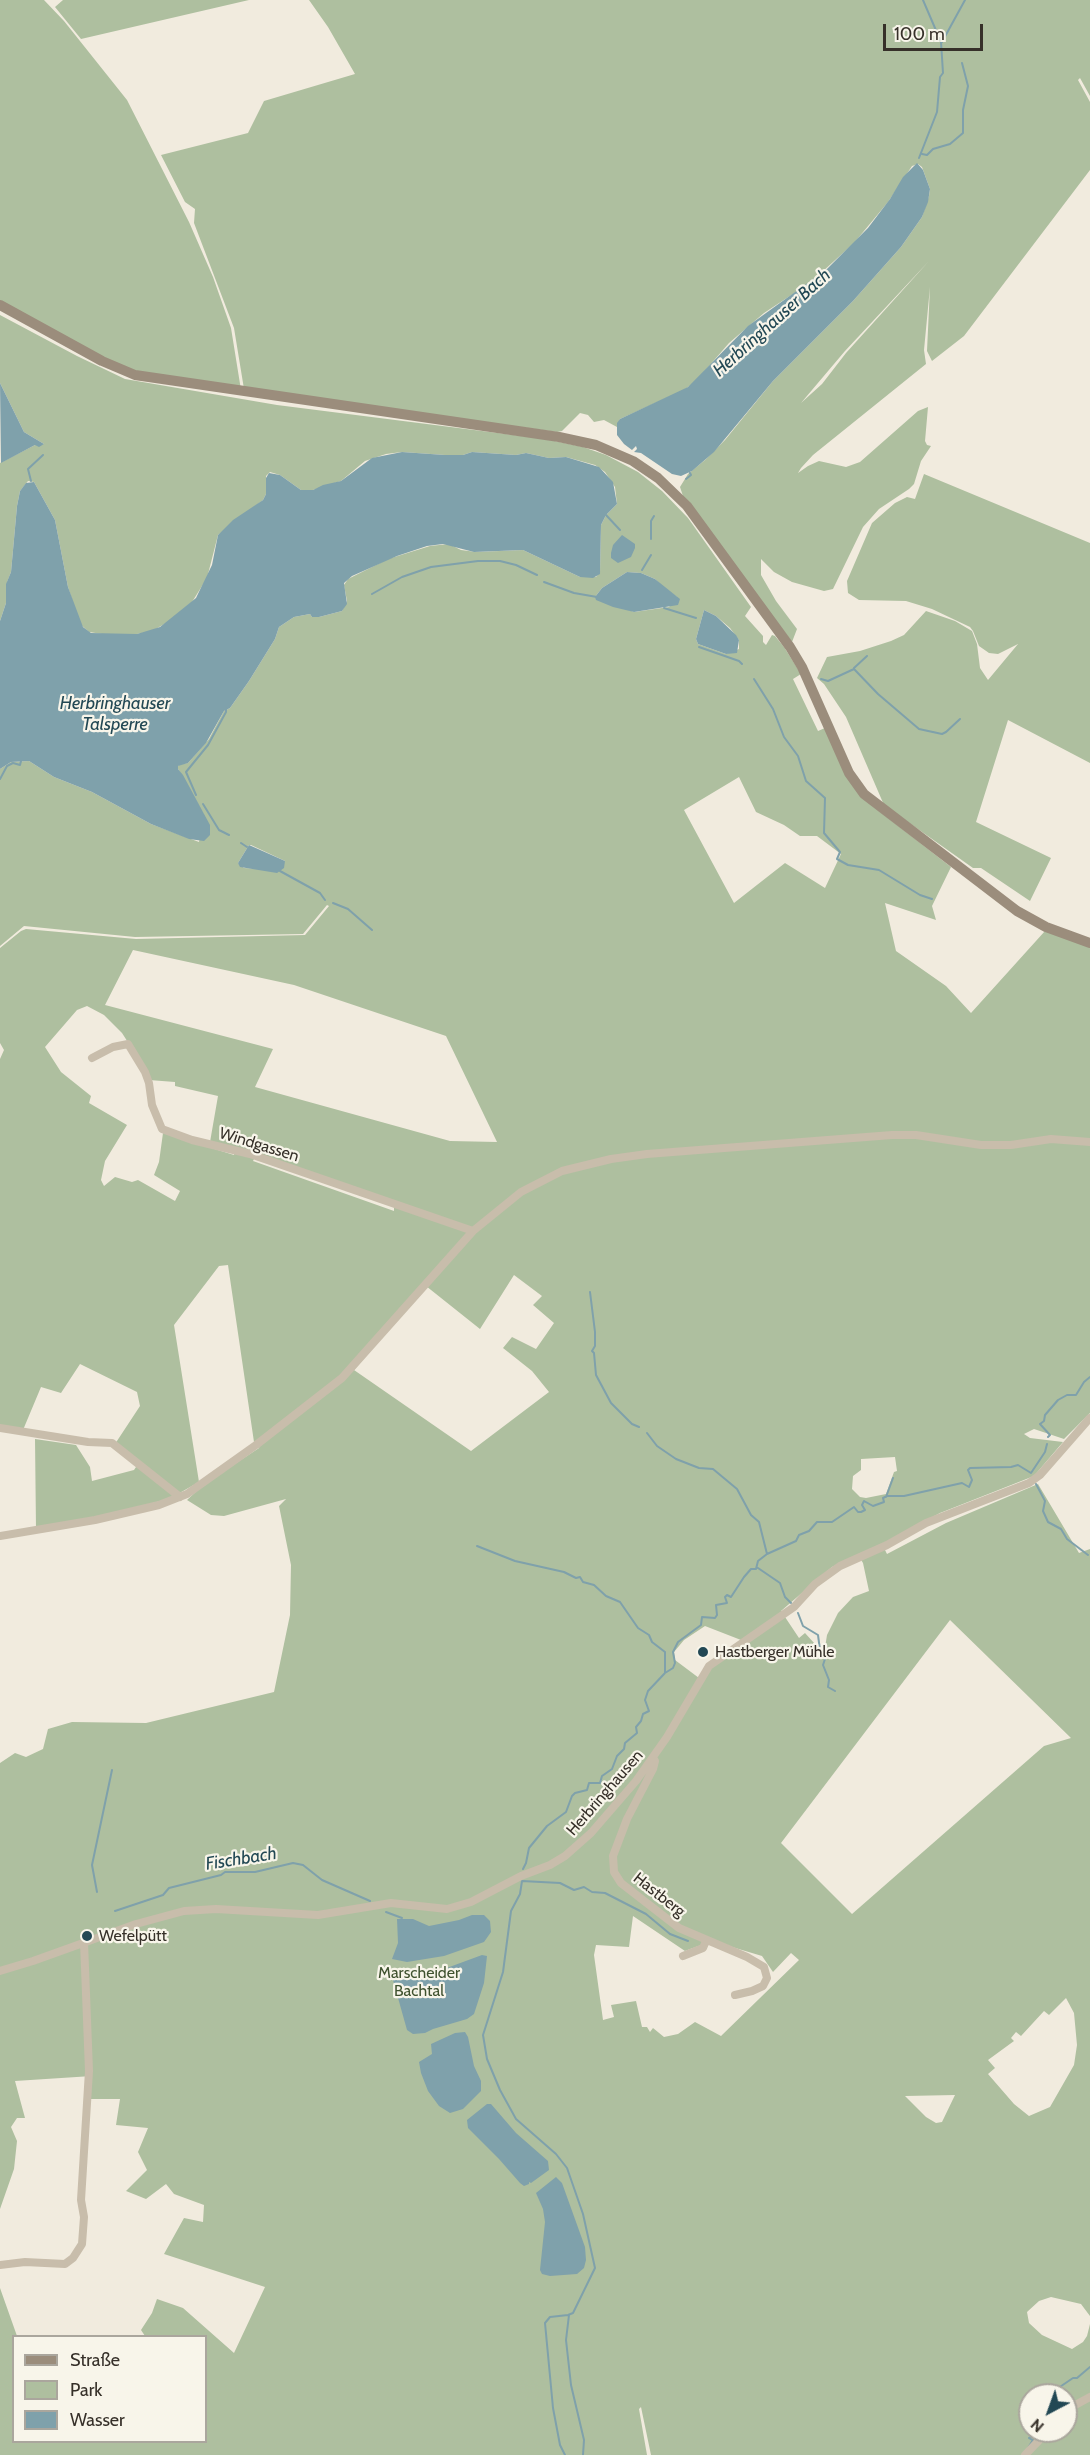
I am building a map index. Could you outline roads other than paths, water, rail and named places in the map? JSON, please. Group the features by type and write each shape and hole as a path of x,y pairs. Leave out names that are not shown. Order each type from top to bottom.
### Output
{"main road":[{"path":"0,305 102,361 135,375 566,438 608,449 642,466 687,506 790,646 802,667 849,773 864,794 1007,904 1046,927 1090,943"}],"street":[{"name":"Windgassen","path":"92,1058 113,1047 128,1044 145,1072 152,1105 162,1129 192,1140 250,1154 443,1221 467,1227 473,1231"},
{"path":"0,1536 95,1520 159,1505 180,1497 256,1445 342,1378 473,1231 521,1192 562,1171 629,1156 892,1135 916,1135 981,1145 1011,1145 1051,1140 1090,1142"},
{"name":"Herbringhausen","path":"0,1971 136,1924 184,1911 216,1909 318,1915 391,1903 437,1909 459,1906 521,1876 550,1865 565,1856 600,1824 653,1758 681,1715 705,1670 721,1656 794,1607 815,1584 832,1572 926,1523 1029,1484 1040,1475 1090,1418"},
{"path":"0,1428 88,1442 112,1443 180,1497"},
{"name":"Hastberg","path":"653,1758 655,1761 653,1768 627,1819 613,1856 614,1872 621,1883 675,1926 756,1961 767,1971 766,1981 760,1988 735,1995"},
{"path":"682,1956 703,1948 706,1941"},
{"path":"0,2265 25,2262 65,2264 73,2258 82,2244 82,2177 89,2071 84,1942"},
{"path":"1025,2455 1036,2443"}],"water":[{"path":"917,163 923,170 930,189 928,202 922,217 901,247 853,301 773,381 714,452 692,471 681,476 672,474 641,453 634,452 637,449 636,446 632,450 624,444 617,435 617,423 620,419 688,387 748,326 827,269 868,228 903,177"},
{"path":"0,383 24,432 44,444 39,447 35,445 1,463"},
{"name":"Herbringhauser Talsperre","path":"402,452 445,455 463,455 472,452 516,455 526,453 549,458 566,457 599,467 613,482 617,504 606,515 601,525 600,574 593,578 580,577 523,550 474,552 443,544 427,546 397,556 352,576 344,583 347,604 342,611 319,617 312,617 310,614 294,617 279,627 275,639 249,681 230,708 224,711 206,743 188,763 178,766 210,825 210,835 204,841 189,839 151,824 92,792 54,777 29,761 11,762 0,769 0,621 6,603 6,584 11,572 17,506 20,491 26,483 34,482 55,520 68,587 83,627 91,633 137,634 160,627 196,598 212,565 218,535 233,520 263,500 266,494 266,478 269,473 280,475 301,490 313,490 341,481 372,458"},
{"path":"622,535 635,544 635,548 631,557 618,563 611,558 611,553 613,545"},
{"path":"627,572 641,573 655,579 680,599 678,605 634,612 596,600 595,597 602,588"},
{"path":"704,610 716,616 736,635 739,640 737,653 726,654 698,644 696,639"},
{"path":"249,845 285,861 284,868 277,873 240,867 238,863"},
{"path":"472,1915 484,1915 490,1921 491,1932 484,1942 444,1956 407,1962 392,1959 398,1943 397,1919 413,1919 429,1926"},
{"path":"482,1955 487,1956 484,1983 474,2014 467,2019 425,2033 413,2034 407,2030 393,1980 394,1974 444,1969"},
{"path":"465,2032 474,2066 481,2081 481,2091 463,2109 450,2113 439,2106 428,2091 419,2062 432,2054 431,2044 455,2033"},
{"path":"487,2104 491,2104 516,2133 548,2161 549,2170 524,2186 468,2128 467,2120"},
{"path":"556,2177 562,2183 585,2247 584,2268 577,2274 550,2276 542,2274 540,2270 545,2222 543,2209 536,2193"}],"waterway":[{"name":"Herbringhauser Bach","path":"919,158 937,112 940,77 943,73 941,42 923,0"},
{"path":"942,42 965,0"},
{"path":"922,154 927,155 933,149 950,144 963,133 963,110 968,86 962,63"},
{"path":"31,481 28,469 43,455"},
{"path":"686,479 691,475 690,473"},
{"path":"606,515 620,530"},
{"path":"651,539 651,521 654,516"},
{"path":"642,570 651,555"},
{"path":"372,594 402,577 431,567 478,561 500,561 516,565 537,575"},
{"path":"544,582 574,593 597,597"},
{"path":"664,608 696,618"},
{"path":"699,647 742,664"},
{"path":"854,668 867,656"},
{"path":"821,679 828,681 854,669 878,694 919,729 942,734 960,719"},
{"path":"754,679 773,709 784,737 798,756 806,781 825,798 824,833 840,852 837,859 848,865 879,870 920,895 932,899"},
{"path":"196,795 186,772 208,745 226,708"},
{"path":"0,779 7,766 13,763 20,765 21,761"},
{"path":"203,804 219,830 229,835"},
{"path":"241,843 247,847"},
{"path":"280,871 320,893 325,900"},
{"path":"333,903 348,909 372,930"},
{"path":"590,1292 595,1332 595,1346 592,1351 596,1375 611,1403 632,1424 639,1427"},
{"path":"1048,1437 1050,1435 1040,1424 1044,1421 1045,1415 1058,1400 1067,1395 1076,1395 1090,1377"},
{"path":"647,1433 657,1446 676,1459 699,1468 713,1469 737,1489 751,1515 759,1522 767,1554"},
{"path":"523,1869 529,1848 547,1826 566,1812 572,1796 587,1790 589,1783 600,1783 602,1776 612,1769 625,1743 637,1733 636,1727 643,1714 649,1711 645,1700 648,1691 673,1668 675,1663 673,1652 678,1642 701,1625 702,1617 715,1618 716,1605 727,1603 725,1597 727,1595 731,1597 751,1569 756,1569 758,1561 767,1554 796,1541 799,1535 809,1531 817,1522 832,1522 854,1507 858,1512 865,1510 862,1505 864,1501 873,1506 884,1502 883,1498 887,1496 904,1496 962,1483 969,1487 972,1480 968,1470 970,1468 1018,1465 1031,1473 1045,1452 1047,1444"},
{"path":"886,1497 893,1478"},
{"path":"1036,1484 1045,1501 1043,1511 1048,1522 1061,1529 1067,1539 1088,1555"},
{"path":"477,1546 515,1561 564,1572 576,1578 580,1577 583,1582 594,1585 606,1596 620,1602 638,1628 649,1635 652,1642 665,1652 665,1673"},
{"path":"758,1568 780,1583 785,1597 791,1603"},
{"path":"798,1613 803,1626 818,1635 820,1650 825,1659 823,1665 829,1680 828,1687 835,1691"},
{"name":"Fischbach","path":"97,1892 92,1865 112,1770"},
{"name":"Fischbach","path":"115,1911 163,1895 169,1888 225,1872 255,1872 293,1863 303,1865 322,1880 370,1901"},
{"path":"565,2455 560,2445 553,2408 545,2323 550,2317 573,2313 595,2268 583,2214 567,2168 556,2154 516,2119 487,2059 483,2035 503,1972 511,1911 520,1894 522,1881 560,1883 574,1890 584,1887 592,1892 605,1893 646,1914 670,1934 688,1941"},
{"name":"Fischbach","path":"386,1912 402,1918"},
{"path":"569,2315 566,2340 571,2385 584,2440 583,2455"},
{"path":"1066,2383 1077,2378 1090,2367"},
{"path":"1028,2448 1031,2443"}],"place":[{"name":"Hastberger Mühle","path":"703,1652"},
{"name":"Wefelpütt","path":"87,1936"}],"park label":[{"name":"Marscheider Bachtal","path":"419,1982"}]}
